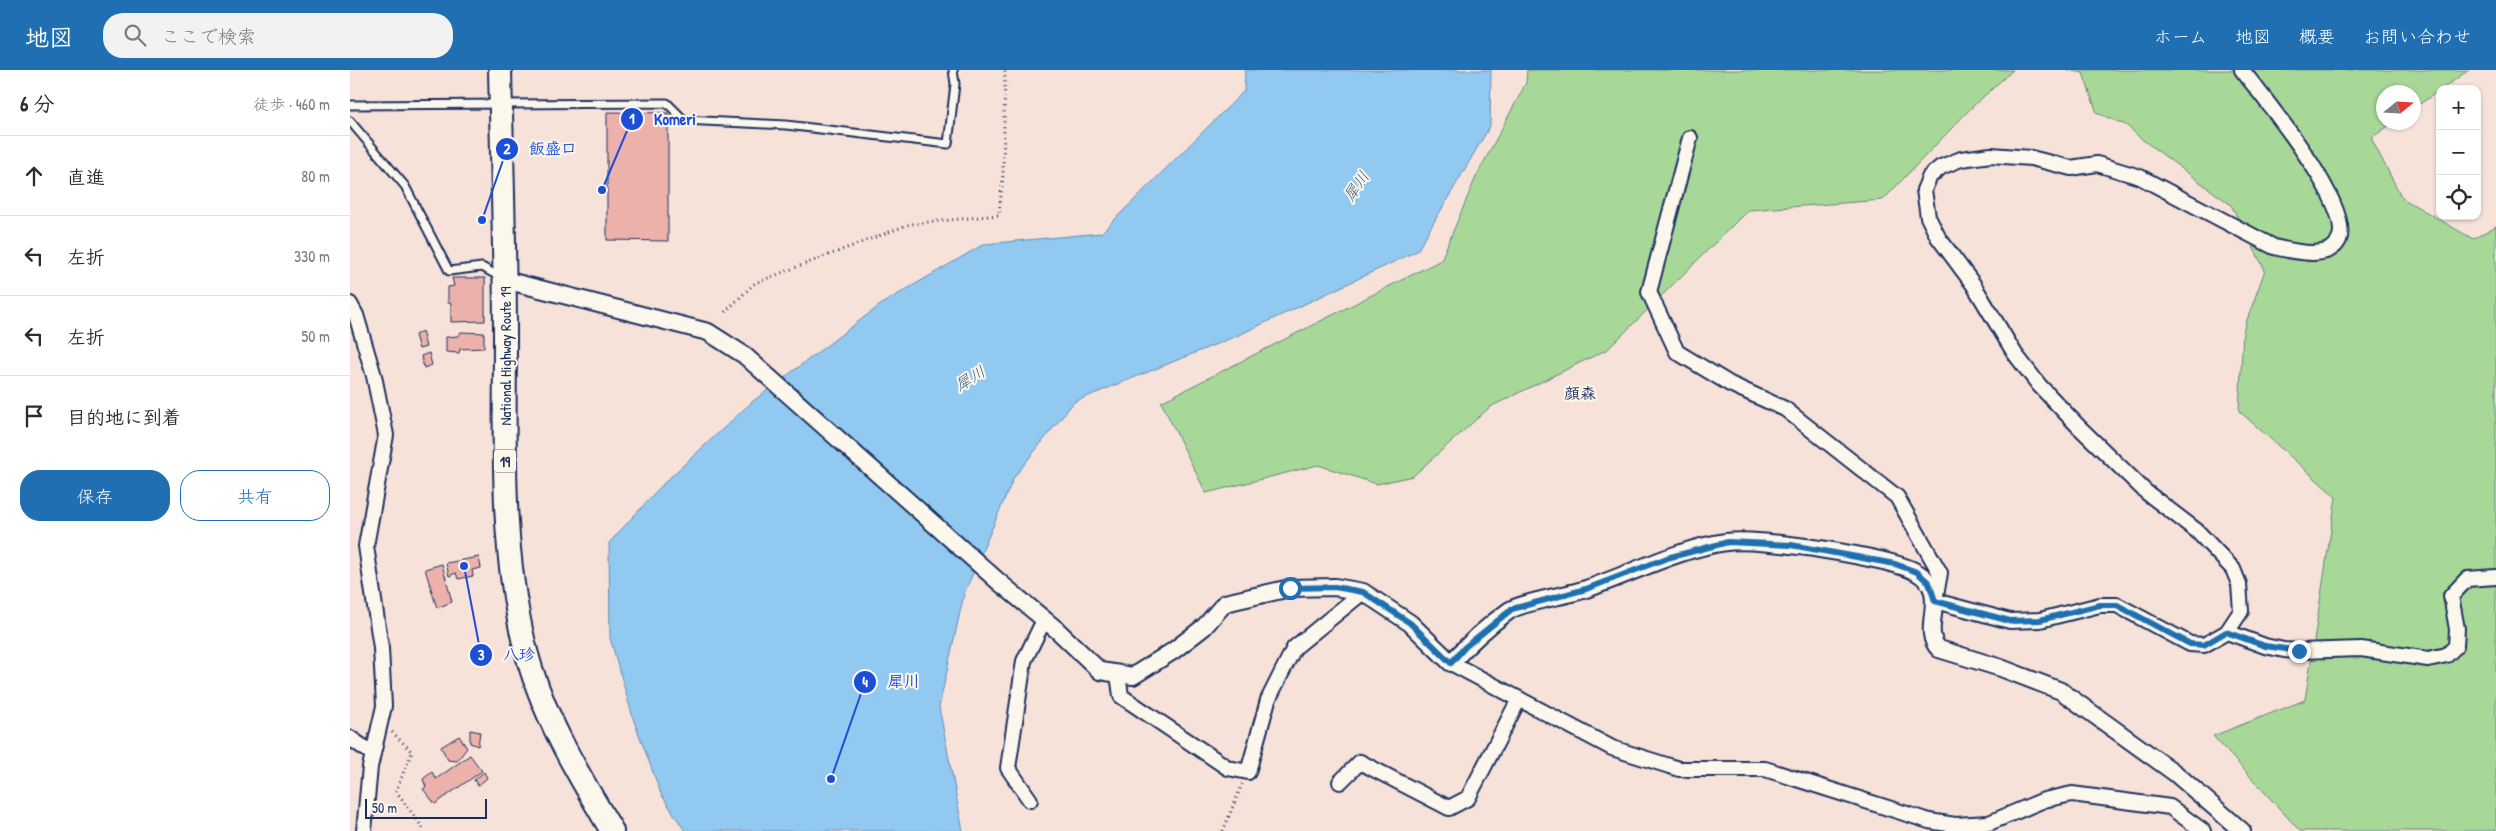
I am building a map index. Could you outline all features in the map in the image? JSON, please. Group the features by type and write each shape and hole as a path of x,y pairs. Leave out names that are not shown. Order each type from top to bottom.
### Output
{"highway":[{"name":"National Highway Route 19","path":"500,70 505,280 504,460 510,576 524,644 554,728 612,831"}],"street":[{"path":"1935,601 2010,621 2040,620 2100,605 2117,605 2190,644 2204,645 2226,632 2241,611 2239,584 2233,569 2197,531 2146,492 2039,385 2015,354 1973,284 1938,237 1928,217 1924,190 1930,176 1935,171 1961,159 1991,155 2021,158 2071,168 2097,164 2140,177 2274,247 2299,252 2319,252 2330,248 2338,240 2341,226 2330,195 2287,128 2242,70"},
{"path":"1690,138 1650,292 1677,352 1730,384 1785,409 1897,497 1940,573 1932,633 1933,643 1939,649 2001,668 2061,691 2175,773 2242,831"},
{"path":"505,280 708,332 744,355 1100,671 1133,676 1173,651 1204,627 1225,603 1290,588 1335,587 1363,592 1410,623 1451,663 1519,699 1612,748 1679,769 1764,769 1929,821 1955,825 1989,823 2044,800 2072,794 2170,807 2203,831"},
{"path":"350,304 356,315 374,376 386,435 366,546 381,648 384,706 373,754 364,831"},
{"path":"1451,663 1465,647 1512,609 1586,589 1667,558 1728,542 1791,545 1895,564 1917,572 1929,583 1935,601"},
{"path":"2226,632 2265,646 2284,650 2360,649 2428,659 2447,654 2456,646 2457,630 2451,596 2467,579 2496,578"},
{"path":"1118,674 1121,696 1228,768 1248,772 1268,700 1294,648 1363,592"},
{"path":"1030,800 1008,768 1024,661 1044,620"},
{"path":"1340,782 1360,762 1450,808 1468,798 1519,699"},
{"path":"353,743 373,754"}],"lane":[{"path":"350,105 668,102 684,120 786,126 948,144 955,84 953,70"},
{"path":"350,121 405,186 449,272 482,267 505,280"}],"path":[{"path":"724,312 755,283 910,224 999,215 1003,176 1005,70"},
{"path":"381,721 412,752 396,791 425,831"},
{"path":"1223,831 1248,772"}],"green space":[{"path":"1527,70 2013,70 1972,107 1883,200 1748,210 1608,349 1490,407 1413,476 1377,484 1318,465 1206,493 1161,402 1441,260 1476,177 1526,83"},
{"path":"2067,70 2469,70 2447,85 2436,85 2436,93 2421,103 2421,85 2376,85 2376,130 2383,130 2371,138 2402,198 2436,218 2436,220 2440,220 2473,239 2496,226 2496,831 2300,831 2213,736 2305,700 2336,497 2239,411 2243,331 2265,270 2231,205 2143,140 2126,125 2097,113 2083,73"}],"water":[{"path":"1245,70 1491,70 1490,126 1417,251 1239,335 1074,402 1014,477 964,594 939,707 963,831 685,831 661,794 634,721 610,638 609,543 664,483 752,402 883,303 984,244 1101,233 1244,91"}],"building":[{"path":"607,112 668,113 668,241 607,240"},
{"path":"452,278 485,278 485,321 451,322 451,303 448,303 448,287 454,286"},
{"path":"422,331 426,347 419,349 415,335"},
{"path":"461,332 484,333 484,348 460,349 459,353 446,352 446,337 458,336"},
{"path":"429,353 432,365 424,368 421,356"},
{"path":"479,557 481,568 472,570 473,576 458,579 456,573 449,576 446,563"},
{"path":"442,564 452,602 437,608 425,569"},
{"path":"470,730 480,732 478,746 470,743"},
{"path":"459,736 467,748 457,761 448,760 441,747"},
{"path":"470,755 482,771 435,804 423,789 426,787 423,779 432,772 436,779"},
{"path":"484,772 487,778 478,786 474,780"}],"place":[{"name":"Komeri","path":"602,190"},
{"name":"飯盛口","path":"482,220"},
{"name":"八珍","path":"464,566"},
{"name":"犀川","path":"831,779"}],"district":[{"name":"顔森","path":"1580,393"}],"route":[{"path":"1290,588 1335,587 1363,592 1410,623 1451,663 1465,647 1512,609 1586,589 1667,558 1728,542 1791,545 1895,564 1917,572 1929,583 1935,601 1971,609 1989,617 2010,621 2040,620 2100,605 2117,605 2190,644 2204,645 2216,640 2226,632 2265,646 2299,651"}]}
